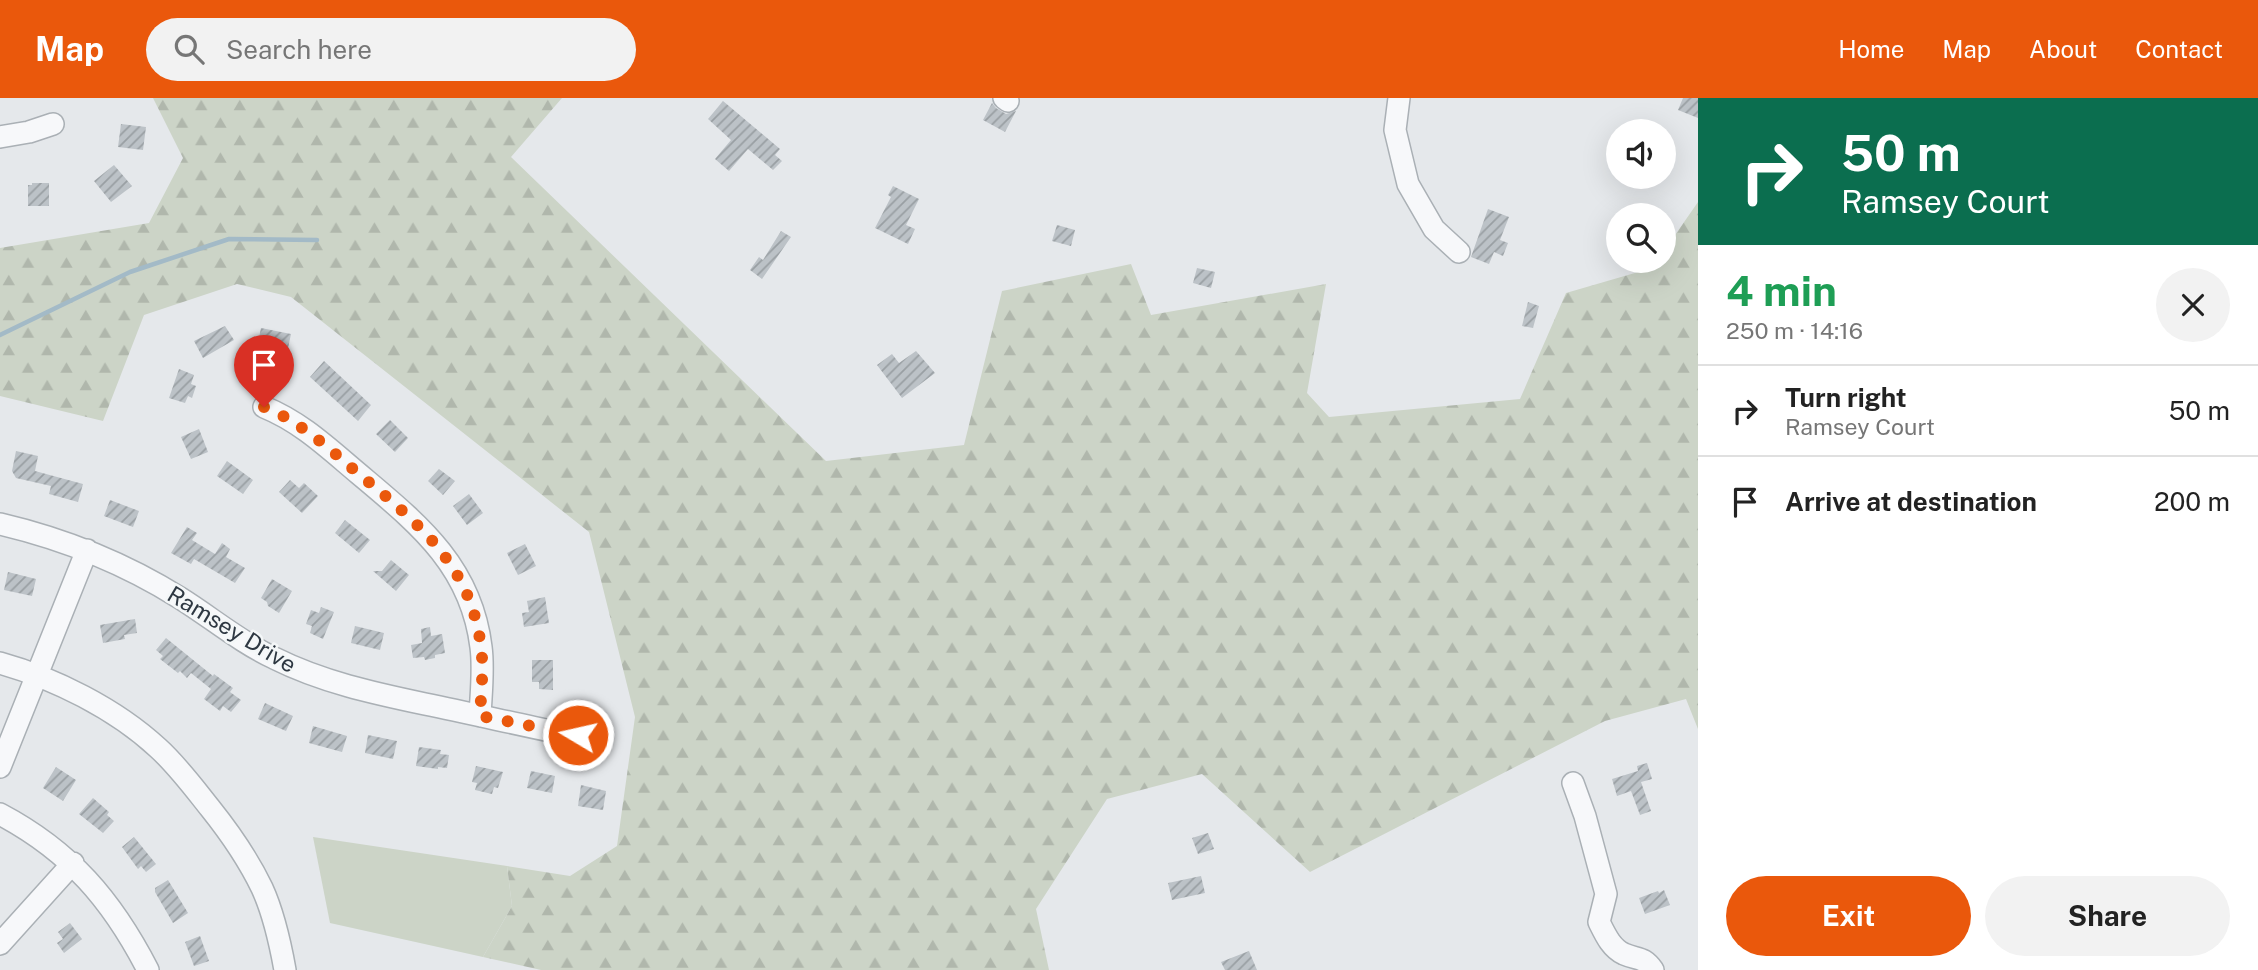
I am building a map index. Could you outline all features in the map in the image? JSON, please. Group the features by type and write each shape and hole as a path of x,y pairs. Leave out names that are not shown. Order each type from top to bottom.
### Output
{"street":[{"path":"1399,98 1395,131 1408,184 1434,229 1459,252"},
{"path":"0,137 53,124"},
{"path":"264,407 304,428 404,512 443,552 470,599 477,623 482,658 480,716"},
{"name":"Ramsey Drive","path":"0,524 36,532 87,550 148,578 272,658 312,676 352,689 555,732 578,735 595,732"},
{"path":"0,767 87,550"},
{"path":"0,663 36,674 102,708 158,748 192,785 248,862 262,890 277,933 285,970"},
{"path":"1573,783 1606,894 1599,922 1608,940 1622,953 1646,960 1653,970"},
{"path":"0,814 28,829 73,863 114,911 149,970"},
{"path":"0,944 73,863"}],"green space":[{"path":"153,98 562,98 511,157 826,461 964,445 1002,291 1131,264 1151,315 1326,284 1307,393 1329,417 1520,399 1566,293 1635,273 1676,273 1676,234 1698,202 1698,729 1686,699 1605,721 1310,872 1202,774 1107,799 1036,909 1049,970 541,970 483,957 512,906 507,866 570,876 617,846 635,717 589,532 291,297 237,284 144,315 103,421 0,396 0,248 149,223 183,158"},
{"path":"313,837 507,866 512,906 483,957 330,923"}],"building":[{"path":"1683,98 1698,98 1698,118 1678,110"},
{"path":"723,101 780,149 775,155 782,161 773,170 748,149 729,171 715,159 731,140 708,119"},
{"path":"992,103 1006,114 1016,111 1005,132 983,120"},
{"path":"121,124 146,127 143,150 118,147"},
{"path":"114,165 132,186 111,202 94,181"},
{"path":"49,183 49,206 28,206 28,185"},
{"path":"893,186 919,199 906,225 915,229 908,244 875,228 891,197 888,195"},
{"path":"1488,209 1509,217 1500,240 1508,243 1503,256 1494,252 1489,264 1471,257"},
{"path":"1057,225 1075,230 1071,246 1052,241"},
{"path":"781,231 791,237 762,279 750,270 759,257 763,260"},
{"path":"1197,268 1215,272 1211,288 1193,283"},
{"path":"1528,302 1539,306 1533,328 1522,326"},
{"path":"225,326 234,340 203,358 194,341"},
{"path":"261,328 291,334 287,353 278,351 277,356 267,354 268,345 258,343"},
{"path":"916,351 935,373 902,398 877,365 892,354 899,363"},
{"path":"324,361 371,405 358,421 310,377"},
{"path":"179,369 194,375 191,384 196,386 192,398 188,396 185,403 169,398"},
{"path":"390,420 408,438 395,452 376,434"},
{"path":"199,429 208,452 191,459 181,437"},
{"path":"16,451 38,456 35,471 83,484 78,502 49,494 51,486 16,478 12,471"},
{"path":"227,461 253,480 243,494 217,476"},
{"path":"439,469 455,481 443,495 428,481"},
{"path":"290,480 299,488 304,483 318,496 302,513 279,492"},
{"path":"469,494 483,513 467,525 453,506"},
{"path":"110,500 139,511 133,527 104,516"},
{"path":"345,520 370,540 359,553 335,533"},
{"path":"187,527 197,533 192,540 215,554 222,543 230,549 226,557 245,568 235,583 194,559 191,564 171,553"},
{"path":"525,544 536,566 518,575 507,553"},
{"path":"391,560 409,575 396,591 373,571 382,571"},
{"path":"8,572 36,579 32,596 4,590"},
{"path":"272,579 292,591 279,613 261,598"},
{"path":"545,597 549,623 524,627 522,613 529,612 527,601"},
{"path":"321,607 334,612 323,639 310,633 312,626 306,624 311,610 319,613"},
{"path":"135,619 137,633 124,635 125,639 103,643 100,625"},
{"path":"355,626 384,633 380,650 351,643"},
{"path":"430,627 431,636 442,634 445,653 425,660 424,657 413,658 411,645 422,643 421,629"},
{"path":"166,638 213,676 214,674 233,688 230,692 241,700 231,712 223,706 220,711 204,699 211,689 191,673 187,678 160,659 163,656 156,650"},
{"path":"532,660 553,660 553,690 539,689 539,682 532,682"},
{"path":"265,703 293,716 286,731 258,719"},
{"path":"313,726 347,736 342,752 309,743"},
{"path":"368,735 397,741 393,759 365,753"},
{"path":"419,747 441,750 440,754 449,755 447,768 416,766"},
{"path":"1647,763 1652,779 1641,782 1651,811 1640,815 1631,791 1617,796 1612,779 1638,771 1637,766"},
{"path":"476,766 503,772 498,788 494,787 492,794 475,790 477,783 472,782"},
{"path":"56,767 76,780 63,801 43,788"},
{"path":"531,771 555,776 552,793 527,788"},
{"path":"581,785 606,791 603,810 578,806"},
{"path":"93,798 109,812 107,815 114,821 103,833 79,814"},
{"path":"1208,833 1214,849 1198,854 1192,838"},
{"path":"134,837 156,864 146,872 141,866 138,869 122,847"},
{"path":"1201,876 1205,893 1172,900 1168,883"},
{"path":"168,880 188,913 173,923 155,892 155,888"},
{"path":"1664,890 1670,905 1645,914 1639,898"},
{"path":"70,923 82,939 64,953 57,943 63,939 58,932"},
{"path":"200,936 209,961 194,966 185,942"},
{"path":"1249,951 1257,970 1225,970 1221,962"}],"waterway":[{"path":"0,335 130,272 229,239 317,240"}],"route":[{"path":"264,407 304,428 404,512 443,552 470,599 477,623 482,658 480,716 578,735"}]}
